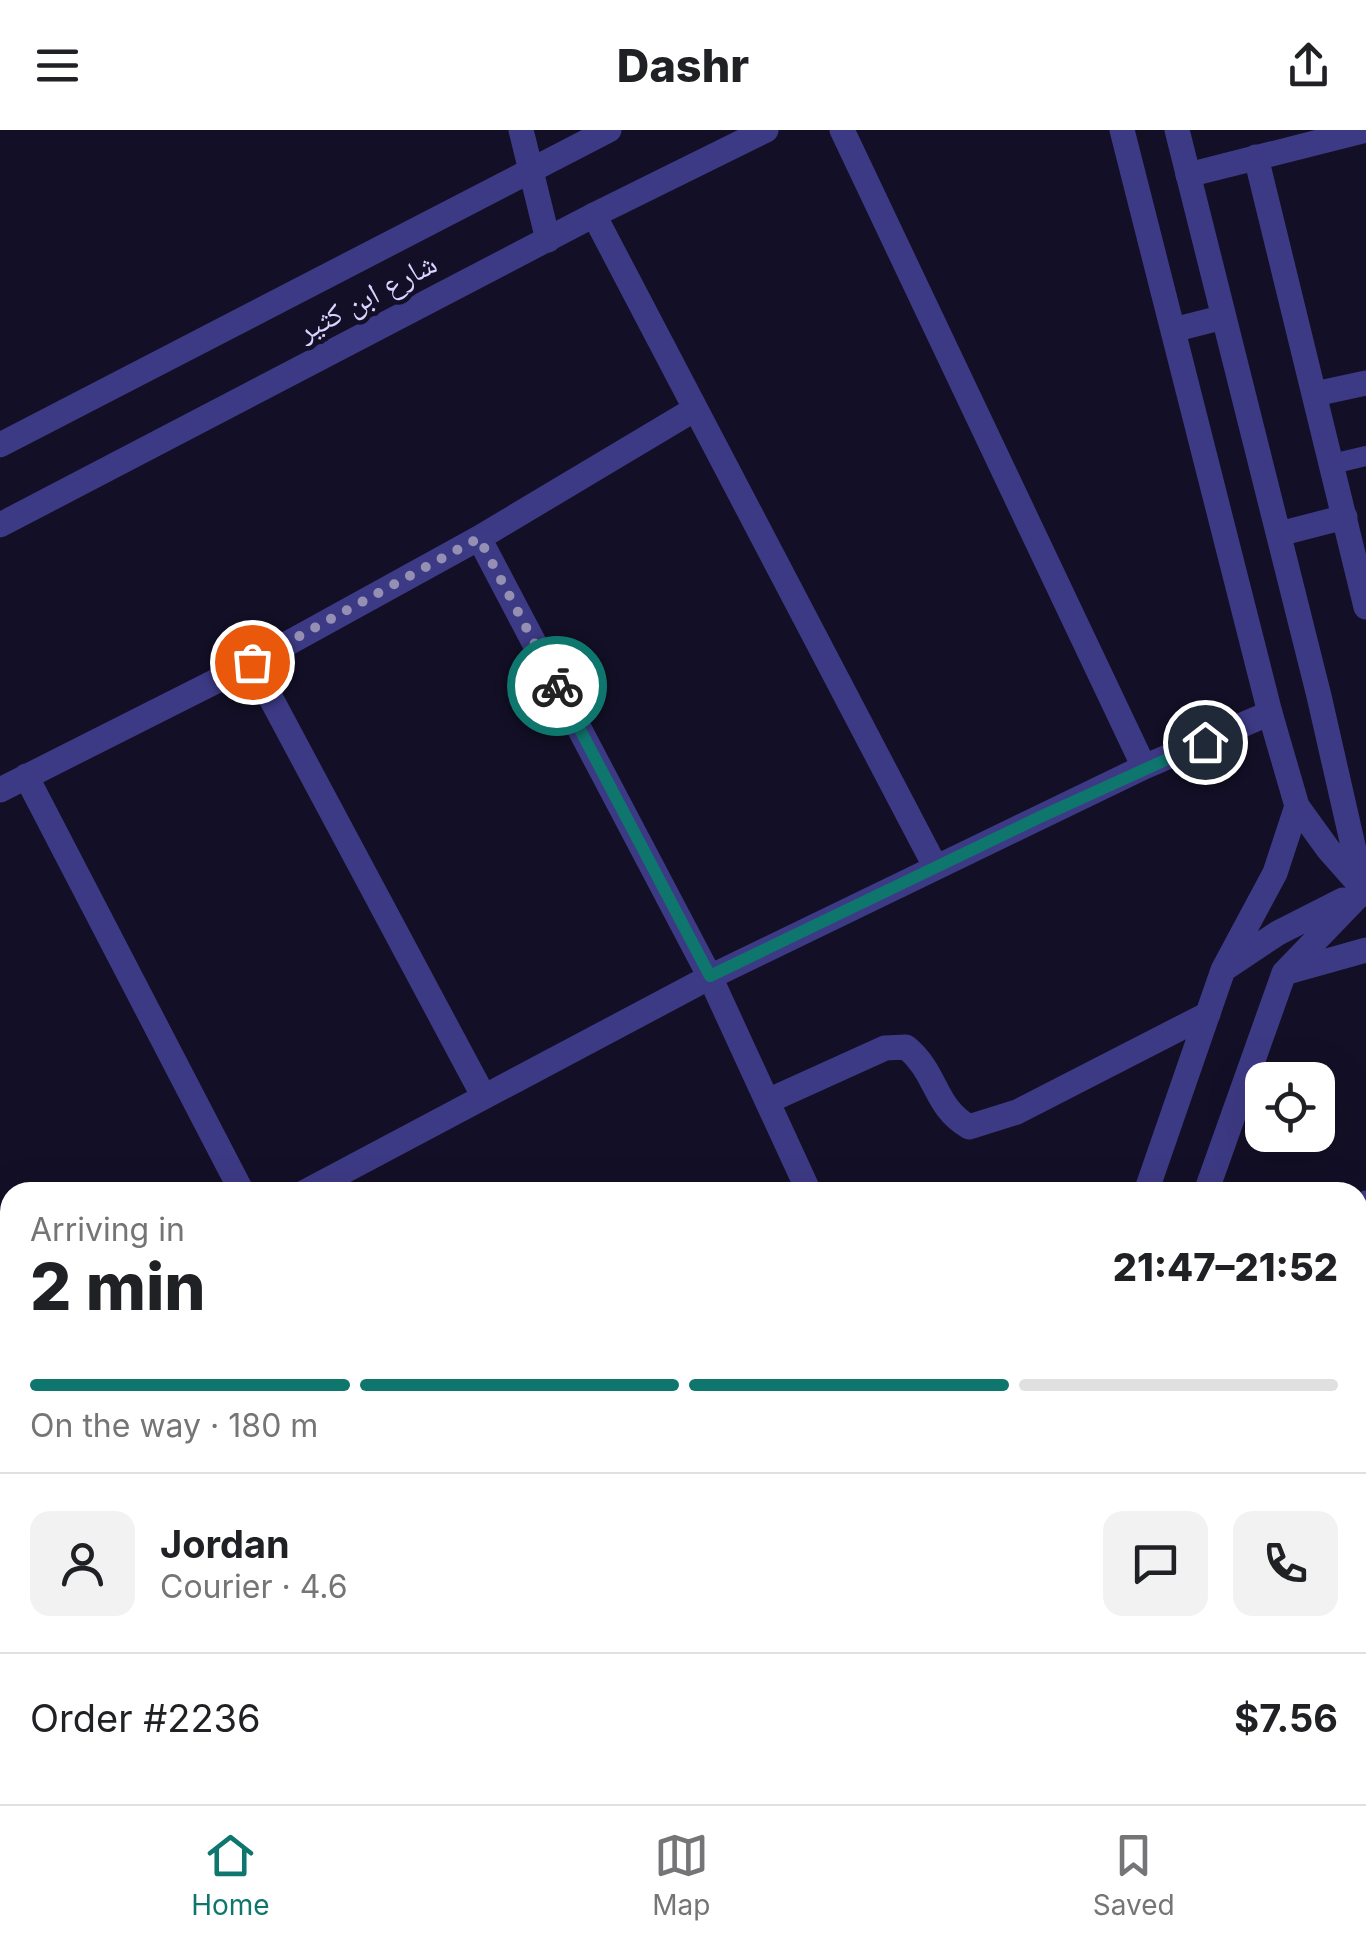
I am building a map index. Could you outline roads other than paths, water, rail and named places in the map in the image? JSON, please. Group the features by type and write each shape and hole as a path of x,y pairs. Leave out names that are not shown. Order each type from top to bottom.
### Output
{"street":[{"path":"520,130 548,240"},
{"name":"شارع ابن كثير","path":"0,445 609,130"},
{"name":"شارع ابن كثير","path":"0,525 766,130"},
{"path":"842,130 1144,767"},
{"path":"1122,130 1297,806 1365,891"},
{"path":"1176,130 1365,891"},
{"path":"1188,174 1366,130"},
{"path":"1256,157 1345,517 1362,570 1366,607"},
{"path":"594,216 936,866"},
{"path":"1173,330 1224,317"},
{"path":"1315,394 1366,383"},
{"path":"0,790 252,662 479,538 695,409"},
{"path":"1279,534 1345,517"},
{"path":"479,538 710,976 804,1182"},
{"path":"252,662 484,1097"},
{"path":"324,1182 710,976 1144,767 1270,713"},
{"path":"26,776 237,1182"},
{"path":"1149,1182 1223,970 1275,873 1297,806"},
{"path":"1223,970 1278,933 1365,891"},
{"path":"1210,1182 1284,973 1365,891"},
{"path":"1284,973 1366,950"},
{"path":"768,1102 885,1048 906,1047 922,1060 950,1116 969,1127 1017,1112 1208,1014"}],"lane":[{"path":"1332,464 1366,456"}]}
